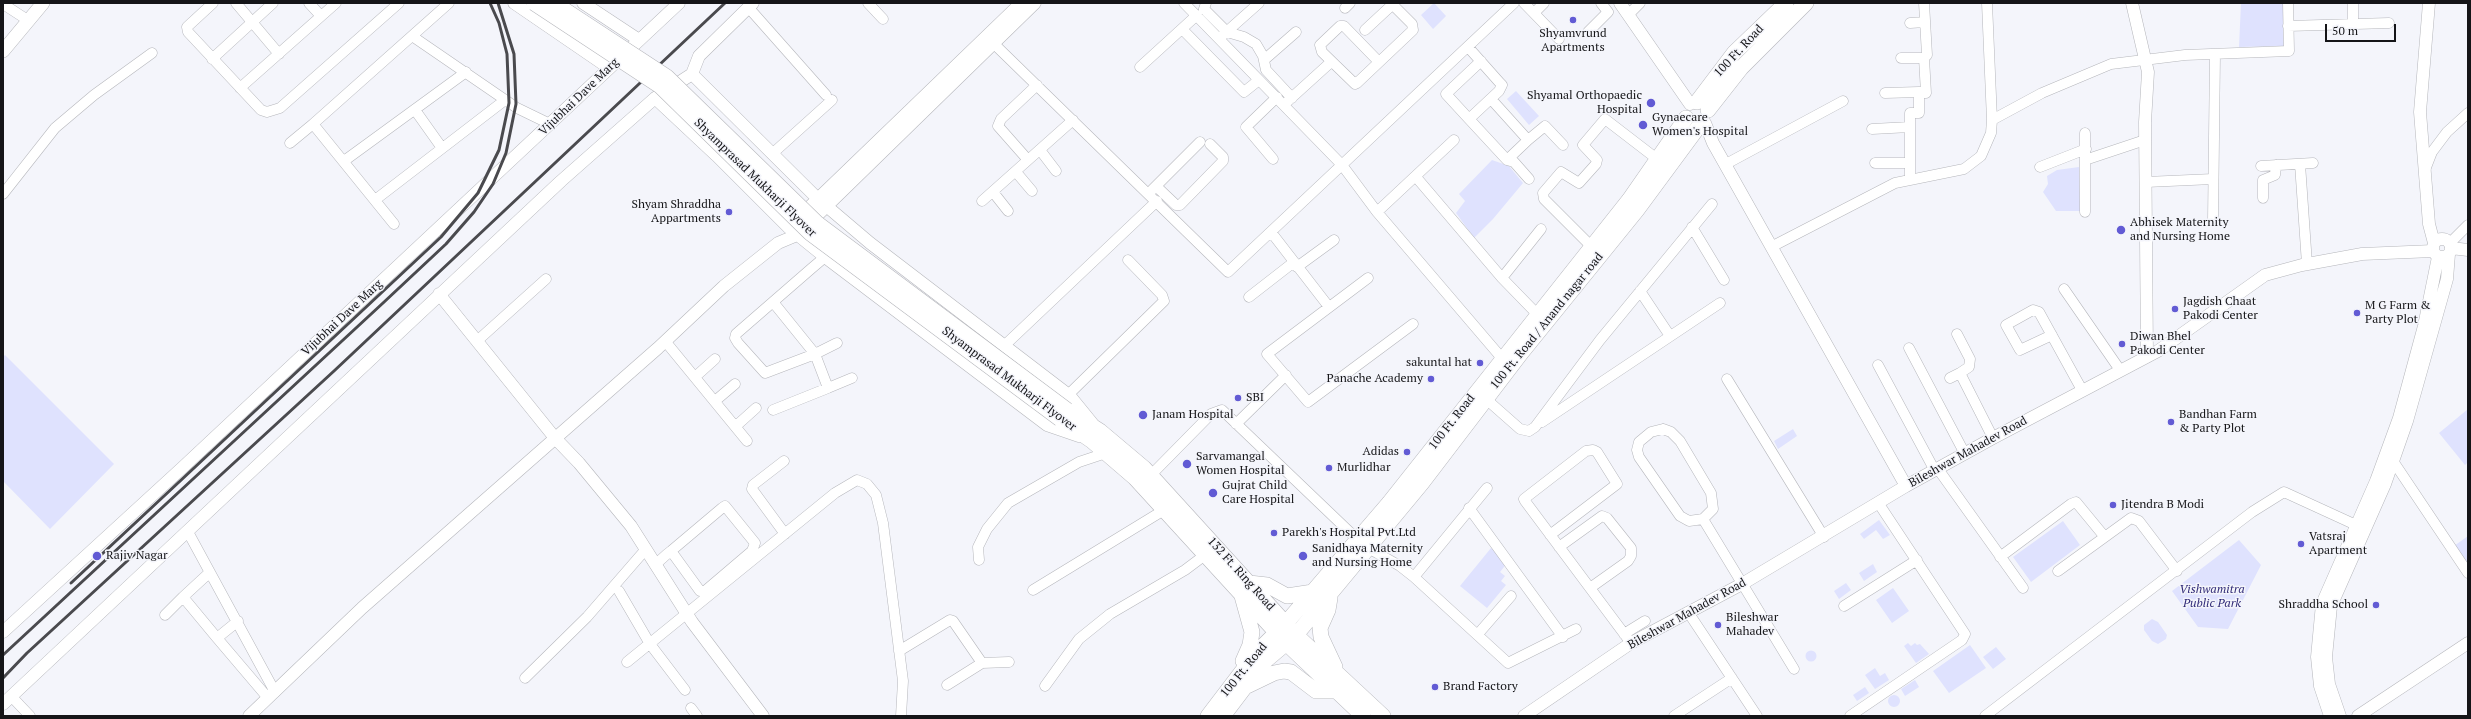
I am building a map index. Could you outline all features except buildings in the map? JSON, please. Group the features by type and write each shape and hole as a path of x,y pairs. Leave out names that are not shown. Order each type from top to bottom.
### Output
{"main road":[{"path":"3,42 35,3"},
{"path":"3,51 43,3"},
{"name":"Shyamprasad Mukharji Flyover","path":"534,3 660,86 810,233 1065,408"},
{"name":"Shyamprasad Mukharji Flyover","path":"554,3 667,77 818,224 1065,408 1096,436"},
{"name":"100 Ft. Road","path":"1208,716 1242,672 1313,592 1363,544 1506,363 1538,314 1629,200 1657,159 1698,114 1734,53 1786,3"},
{"name":"100 Ft. Road / Anand nagar road","path":"1223,716 1264,662 1291,639 1330,594 1363,544 1422,483 1486,399 1506,363 1637,210 1698,114 1741,68 1806,3"},
{"name":"132 Ft. Ring Road","path":"1096,436 1106,453 1135,478 1206,555 1246,589"},
{"name":"132 Ft. Ring Road","path":"1096,436 1151,475 1246,589 1337,691 1363,716"},
{"path":"1242,672 1243,656 1252,640 1246,589 1267,585 1287,596 1313,592"},
{"path":"1330,594 1328,610 1320,628 1321,637 1339,675"},
{"name":"132 Ft. Ring Road","path":"1291,639 1339,675 1383,716"},
{"path":"1244,688 1274,673 1284,671 1295,675 1316,690 1337,691"}],"street":[{"path":"213,3 188,27 190,36 261,110 273,112 280,108 400,3"},
{"path":"236,3 251,23 279,54"},
{"path":"212,58 273,3"},
{"path":"309,3 320,16"},
{"path":"240,88 336,3"},
{"path":"290,142 313,124 449,3"},
{"path":"514,3 609,68"},
{"path":"583,3 640,40"},
{"name":"Vijubhai Dave Marg","path":"3,632 182,468 679,3"},
{"path":"868,3 883,19"},
{"path":"990,40 1021,3"},
{"path":"249,716 362,608 665,341 724,286 793,231 990,40 1035,3"},
{"path":"1184,3 1223,35 1251,40 1260,50 1265,65 1292,98"},
{"path":"1206,3 1204,9 1258,78 1342,165 1377,212 1506,363"},
{"path":"1223,35 1259,3"},
{"path":"1153,190 1157,201 1228,272 1514,3"},
{"path":"1524,3 1559,39"},
{"path":"1534,13 1544,3"},
{"path":"1588,32 1608,12 1601,3"},
{"path":"1620,3 1698,114 1906,486"},
{"path":"1629,14 1640,3"},
{"path":"1885,93 1926,93 1924,58 1927,55 1924,3"},
{"path":"1773,246 1895,183 1964,169 1974,163 1981,156 1991,133 1992,120 1986,3"},
{"path":"2132,3 2148,72 2145,140 2147,356"},
{"path":"1992,120 2042,93 2110,64 2185,55 2289,51 2288,3"},
{"path":"2353,3 2353,24"},
{"path":"2340,716 2329,684 2326,657 2331,606 2393,461 2435,327 2447,279 2442,249 2429,224 2420,112 2430,3"},
{"path":"3,4 23,17"},
{"path":"1366,30 1392,4 1414,26 1413,30 1379,62 1355,84 1322,52 1320,45 1340,26 1344,26 1379,62"},
{"path":"30,716 7,700 561,181 655,98 692,74 699,56 751,5 829,97 772,154"},
{"path":"1140,67 1197,15"},
{"path":"1910,23 1925,22"},
{"path":"2288,26 2389,23"},
{"path":"1182,29 1240,89 1246,91 1258,78 1265,65 1296,32"},
{"path":"412,36 505,100 550,124"},
{"path":"990,40 1073,120 1153,190 1176,205 1180,205 1223,161 1223,157 1205,143 1153,190"},
{"path":"1468,47 1502,85 1499,91 1468,119"},
{"path":"3,194 55,128 94,95 152,53"},
{"path":"2213,221 2215,54"},
{"path":"1901,58 1924,58"},
{"path":"1481,61 1446,94 1507,160 1514,162 1529,179"},
{"path":"1273,158 1246,127 1280,101 1292,98 1331,62"},
{"path":"344,161 466,72"},
{"path":"692,74 822,202 870,243 1005,345 1065,408 1096,436"},
{"path":"1028,160 998,126 1001,119 1037,85"},
{"path":"1910,180 1910,113 1919,113 1920,92"},
{"path":"655,98 717,156 793,231 825,257 1047,425 1096,436"},
{"path":"1491,99 1528,140"},
{"path":"375,200 505,100"},
{"path":"1726,164 1843,101"},
{"path":"414,110 442,148"},
{"path":"2425,170 2432,152 2447,132 2468,113"},
{"path":"1591,246 1544,199 1543,193 1561,172 1579,183 1596,164 1597,160 1583,145 1605,119 1657,159"},
{"path":"982,201 1073,120"},
{"path":"313,124 394,224"},
{"path":"1507,160 1528,140 1546,126 1563,145"},
{"path":"1872,129 1910,127"},
{"path":"2085,212 2086,133"},
{"path":"1377,212 1454,140"},
{"path":"2085,160 2145,140"},
{"path":"1040,150 1056,171"},
{"path":"2040,167 2086,150"},
{"path":"1875,163 1909,163"},
{"path":"2261,166 2313,163"},
{"path":"2300,164 2307,264"},
{"path":"2263,198 2263,180 2275,175 2276,165"},
{"path":"1016,172 1032,191"},
{"path":"1416,176 1502,278 1538,314"},
{"path":"2146,182 2214,179"},
{"path":"993,192 1008,211"},
{"path":"1005,345 1157,201"},
{"path":"1535,427 1640,291 1712,204"},
{"path":"2330,716 2320,686 2317,657 2322,604 2376,481 2398,418 2424,326 2442,249 2468,225"},
{"path":"1692,227 1724,280"},
{"path":"1502,278 1541,229"},
{"path":"1271,232 1329,307"},
{"path":"1249,297 1334,240"},
{"name":"Bileshwar Mahadev Road","path":"1529,715 1628,639 1688,612 1742,584 1824,537 1906,486 2082,390 2158,351 2264,275 2307,264 2362,254 2442,249 2468,250"},
{"path":"825,257 736,334 735,338 765,374 837,343"},
{"path":"1065,408 1164,301 1162,295 1128,260"},
{"path":"1368,278 1267,354 1308,402 1413,324"},
{"path":"477,341 546,279"},
{"path":"2064,289 2120,370"},
{"path":"1640,291 1670,336"},
{"path":"440,294 555,438 579,463 631,526 687,614 763,716"},
{"path":"773,302 814,354 828,388"},
{"path":"1486,399 1520,429 1529,431 1720,303"},
{"path":"2052,335 2020,350 2006,325 2033,310 2037,310 2052,335 2082,390"},
{"path":"1950,378 1969,366 1970,359 1957,334"},
{"path":"665,341 747,441"},
{"path":"1909,348 1964,454"},
{"path":"695,377 715,359"},
{"path":"1878,365 1936,470 2022,588"},
{"path":"1960,373 1993,438"},
{"path":"1236,424 1286,375"},
{"path":"773,410 852,378"},
{"path":"1727,379 1824,537"},
{"path":"715,401 735,384"},
{"path":"736,426 756,408"},
{"path":"1151,475 1211,414 1222,410 1363,544 1400,566 1414,577 1508,663 1563,637 1576,629"},
{"path":"1663,429 1671,432 1680,441 1711,493 1713,509 1703,519 1689,522 1675,509 1639,457 1637,450 1645,436 1663,429"},
{"path":"1550,535 1616,484 1601,458 1593,450 1586,451 1525,496 1525,501 1550,535 1628,639 1645,621"},
{"path":"979,560 978,547 984,535 1008,503 1079,462 1106,453"},
{"path":"784,461 754,485 752,489 785,534"},
{"path":"2393,461 2468,573"},
{"path":"627,662 840,490 857,480 867,484 876,495 883,523 903,680 901,716"},
{"path":"1414,577 1469,508 1487,488"},
{"path":"1985,716 2177,571 2252,512 2284,492 2356,525"},
{"path":"2000,557 2071,504 2076,502 2104,536"},
{"path":"1850,716 1962,640 1965,634 1879,504"},
{"path":"656,564 671,551 725,506 755,543 752,551 705,590 700,591 671,551"},
{"path":"1469,508 1563,637"},
{"path":"1033,590 1164,510"},
{"path":"1559,547 1602,516 1607,518 1631,548 1631,556 1628,561 1590,588"},
{"path":"2058,571 2104,536 2131,518 2138,521 2177,571"},
{"path":"1703,519 1794,669"},
{"path":"188,532 209,573 238,621 272,695"},
{"path":"525,678 586,617 646,549"},
{"path":"1045,686 1079,639 1110,614 1185,570 1206,555"},
{"path":"1844,606 1917,560"},
{"path":"165,614 209,573"},
{"path":"619,591 650,644 684,690"},
{"path":"1478,634 1511,596"},
{"path":"183,597 217,638 272,695"},
{"path":"1688,612 1757,716"},
{"path":"899,651 950,620 953,621 982,663"},
{"path":"217,638 238,621"},
{"path":"2358,716 2468,643"},
{"path":"2369,716 2468,650"},
{"path":"947,685 982,663 1009,662"},
{"path":"1677,715 1732,678"}],"green space":[{"path":"1434,3 1446,16 1433,29 1421,15"},
{"path":"2241,3 2283,3 2284,46 2239,47"},
{"path":"1516,91 1539,116 1529,125 1507,99"},
{"path":"1492,160 1509,166 1523,183 1493,219 1474,238 1456,213 1465,201 1459,194"},
{"path":"2079,167 2080,211 2056,211 2043,192 2048,184 2047,176 2057,170"},
{"path":"5,355 114,464 50,529 3,481 3,357"},
{"path":"2468,409 2468,462 2465,465 2439,433"},
{"path":"1793,429 1797,436 1778,449 1774,441"},
{"path":"1879,520 1890,535 1883,539 1876,530 1864,539 1860,534"},
{"path":"2063,521 2080,545 2031,582 2013,557"},
{"path":"2468,536 2468,566 2454,546"},
{"name":"Vishwamitra Public Park","path":"2239,540 2261,565 2228,629 2198,627 2172,591"},
{"path":"1491,548 1508,562 1500,572 1505,576 1501,581 1506,585 1487,608 1460,586"},
{"path":"1873,564 1877,572 1864,581 1859,573"},
{"path":"1846,583 1851,590 1839,599 1834,591"},
{"path":"1893,588 1909,611 1892,623 1876,600"},
{"path":"2152,619 2158,622 2167,635 2166,639 2158,644 2152,641 2144,630 2144,625"},
{"path":"1908,643 1911,646 1915,643 1917,645 1920,644 1929,654 1916,663 1904,646"},
{"path":"1970,645 1986,668 1949,693 1933,671"},
{"path":"1996,647 2006,659 1993,669 1983,657"},
{"path":"1811,650 1815,652 1817,656 1815,660 1811,662 1807,660 1805,656 1807,652"},
{"path":"1875,668 1880,676 1885,673 1889,680 1875,689 1865,675"},
{"path":"1915,680 1919,687 1905,696 1901,689"},
{"path":"1865,687 1869,693 1857,701 1853,695"},
{"path":"1894,695 1898,697 1900,701 1898,705 1894,707 1890,705 1888,701 1890,697"}],"railway":[{"path":"71,583 441,237 478,193 499,150 509,103 507,54 499,23 490,3"},
{"path":"3,655 446,244 474,212 493,184 506,153 516,104 514,54 498,3"},
{"path":"3,678 27,653 334,371 725,3"}],"place":[{"name":"Shyamvrund Apartments","path":"1573,20"},
{"name":"Shyamal Orthopaedic Hospital","path":"1651,103"},
{"name":"Gynaecare Women's Hospital","path":"1643,125"},
{"name":"Shyam Shraddha Appartments","path":"729,212"},
{"name":"Abhisek Maternity and Nursing Home","path":"2121,230"},
{"name":"Jagdish Chaat Pakodi Center","path":"2175,309"},
{"name":"M G Farm & Party Plot","path":"2357,313"},
{"name":"Diwan Bhel Pakodi Center","path":"2122,344"},
{"name":"sakuntal hat","path":"1480,363"},
{"name":"Panache Academy","path":"1431,379"},
{"name":"SBI","path":"1238,398"},
{"name":"Janam Hospital","path":"1143,415"},
{"name":"Bandhan Farm & Party Plot","path":"2171,422"},
{"name":"Adidas","path":"1407,452"},
{"name":"Sarvamangal Women Hospital","path":"1187,464"},
{"name":"Murlidhar","path":"1329,468"},
{"name":"Gujrat Child Care Hospital","path":"1213,493"},
{"name":"Jitendra B Modi","path":"2113,505"},
{"name":"Parekh's Hospital Pvt.Ltd","path":"1274,533"},
{"name":"Vatsraj Apartment","path":"2301,544"},
{"name":"Rajiv Nagar","path":"97,556"},
{"name":"Sanidhaya Maternity and Nursing Home","path":"1303,556"},
{"name":"Shraddha School","path":"2376,605"},
{"name":"Bileshwar Mahadev","path":"1718,625"},
{"name":"Brand Factory","path":"1435,687"}]}
